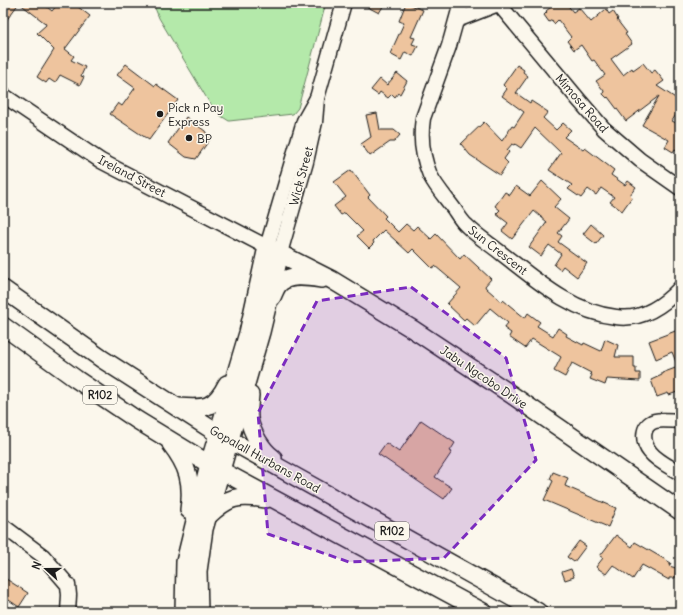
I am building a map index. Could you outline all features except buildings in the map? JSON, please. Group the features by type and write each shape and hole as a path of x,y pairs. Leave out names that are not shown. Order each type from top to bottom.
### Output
{"main road":[{"name":"Jabu Ngcobo Drive","path":"273,250 332,280 414,330 680,511"},
{"path":"185,562 224,436 254,357 266,308 273,250"},
{"path":"177,407 198,408 214,402 222,394 238,362 273,250"},
{"path":"266,308 278,285 284,280 299,276 332,280"},
{"name":"Gopalall Hurbans Road","path":"3,289 102,359 224,436 538,612"},
{"name":"R102","path":"3,326 137,420 215,467 483,612"},
{"path":"254,357 248,412 250,427 264,452 322,490"},
{"path":"224,436 238,362"},
{"path":"166,437 187,467 190,480 190,503 185,533 184,612"},
{"path":"199,612 198,571 215,467"},
{"path":"208,516 227,500 237,497 274,500"}],"street":[{"name":"Wick Street","path":"273,250 304,121 317,98 344,3"},
{"name":"Sun Crescent","path":"461,3 457,20 423,118 421,142 430,176 467,226 541,284 577,306 598,313 617,318 646,314 665,303 680,288"},
{"path":"457,20 498,3"},
{"name":"Mimosa Road","path":"498,3 604,129 640,160 680,188"},
{"name":"Ireland Street","path":"3,95 101,161 273,250"},
{"path":"680,421 655,421 647,426 644,435 644,443 650,452 660,461 680,473"},
{"path":"3,526 44,556 68,584 68,612"}],"highlighted area":[{"path":"411,287 506,358 536,460 444,558 349,562 268,534 258,413 317,301"}],"green space":[{"path":"153,3 326,3 298,108 293,114 229,121 221,116 209,102 159,18"}],"place":[{"name":"Pick n Pay Express","path":"160,114"},
{"name":"BP","path":"189,138"}]}
